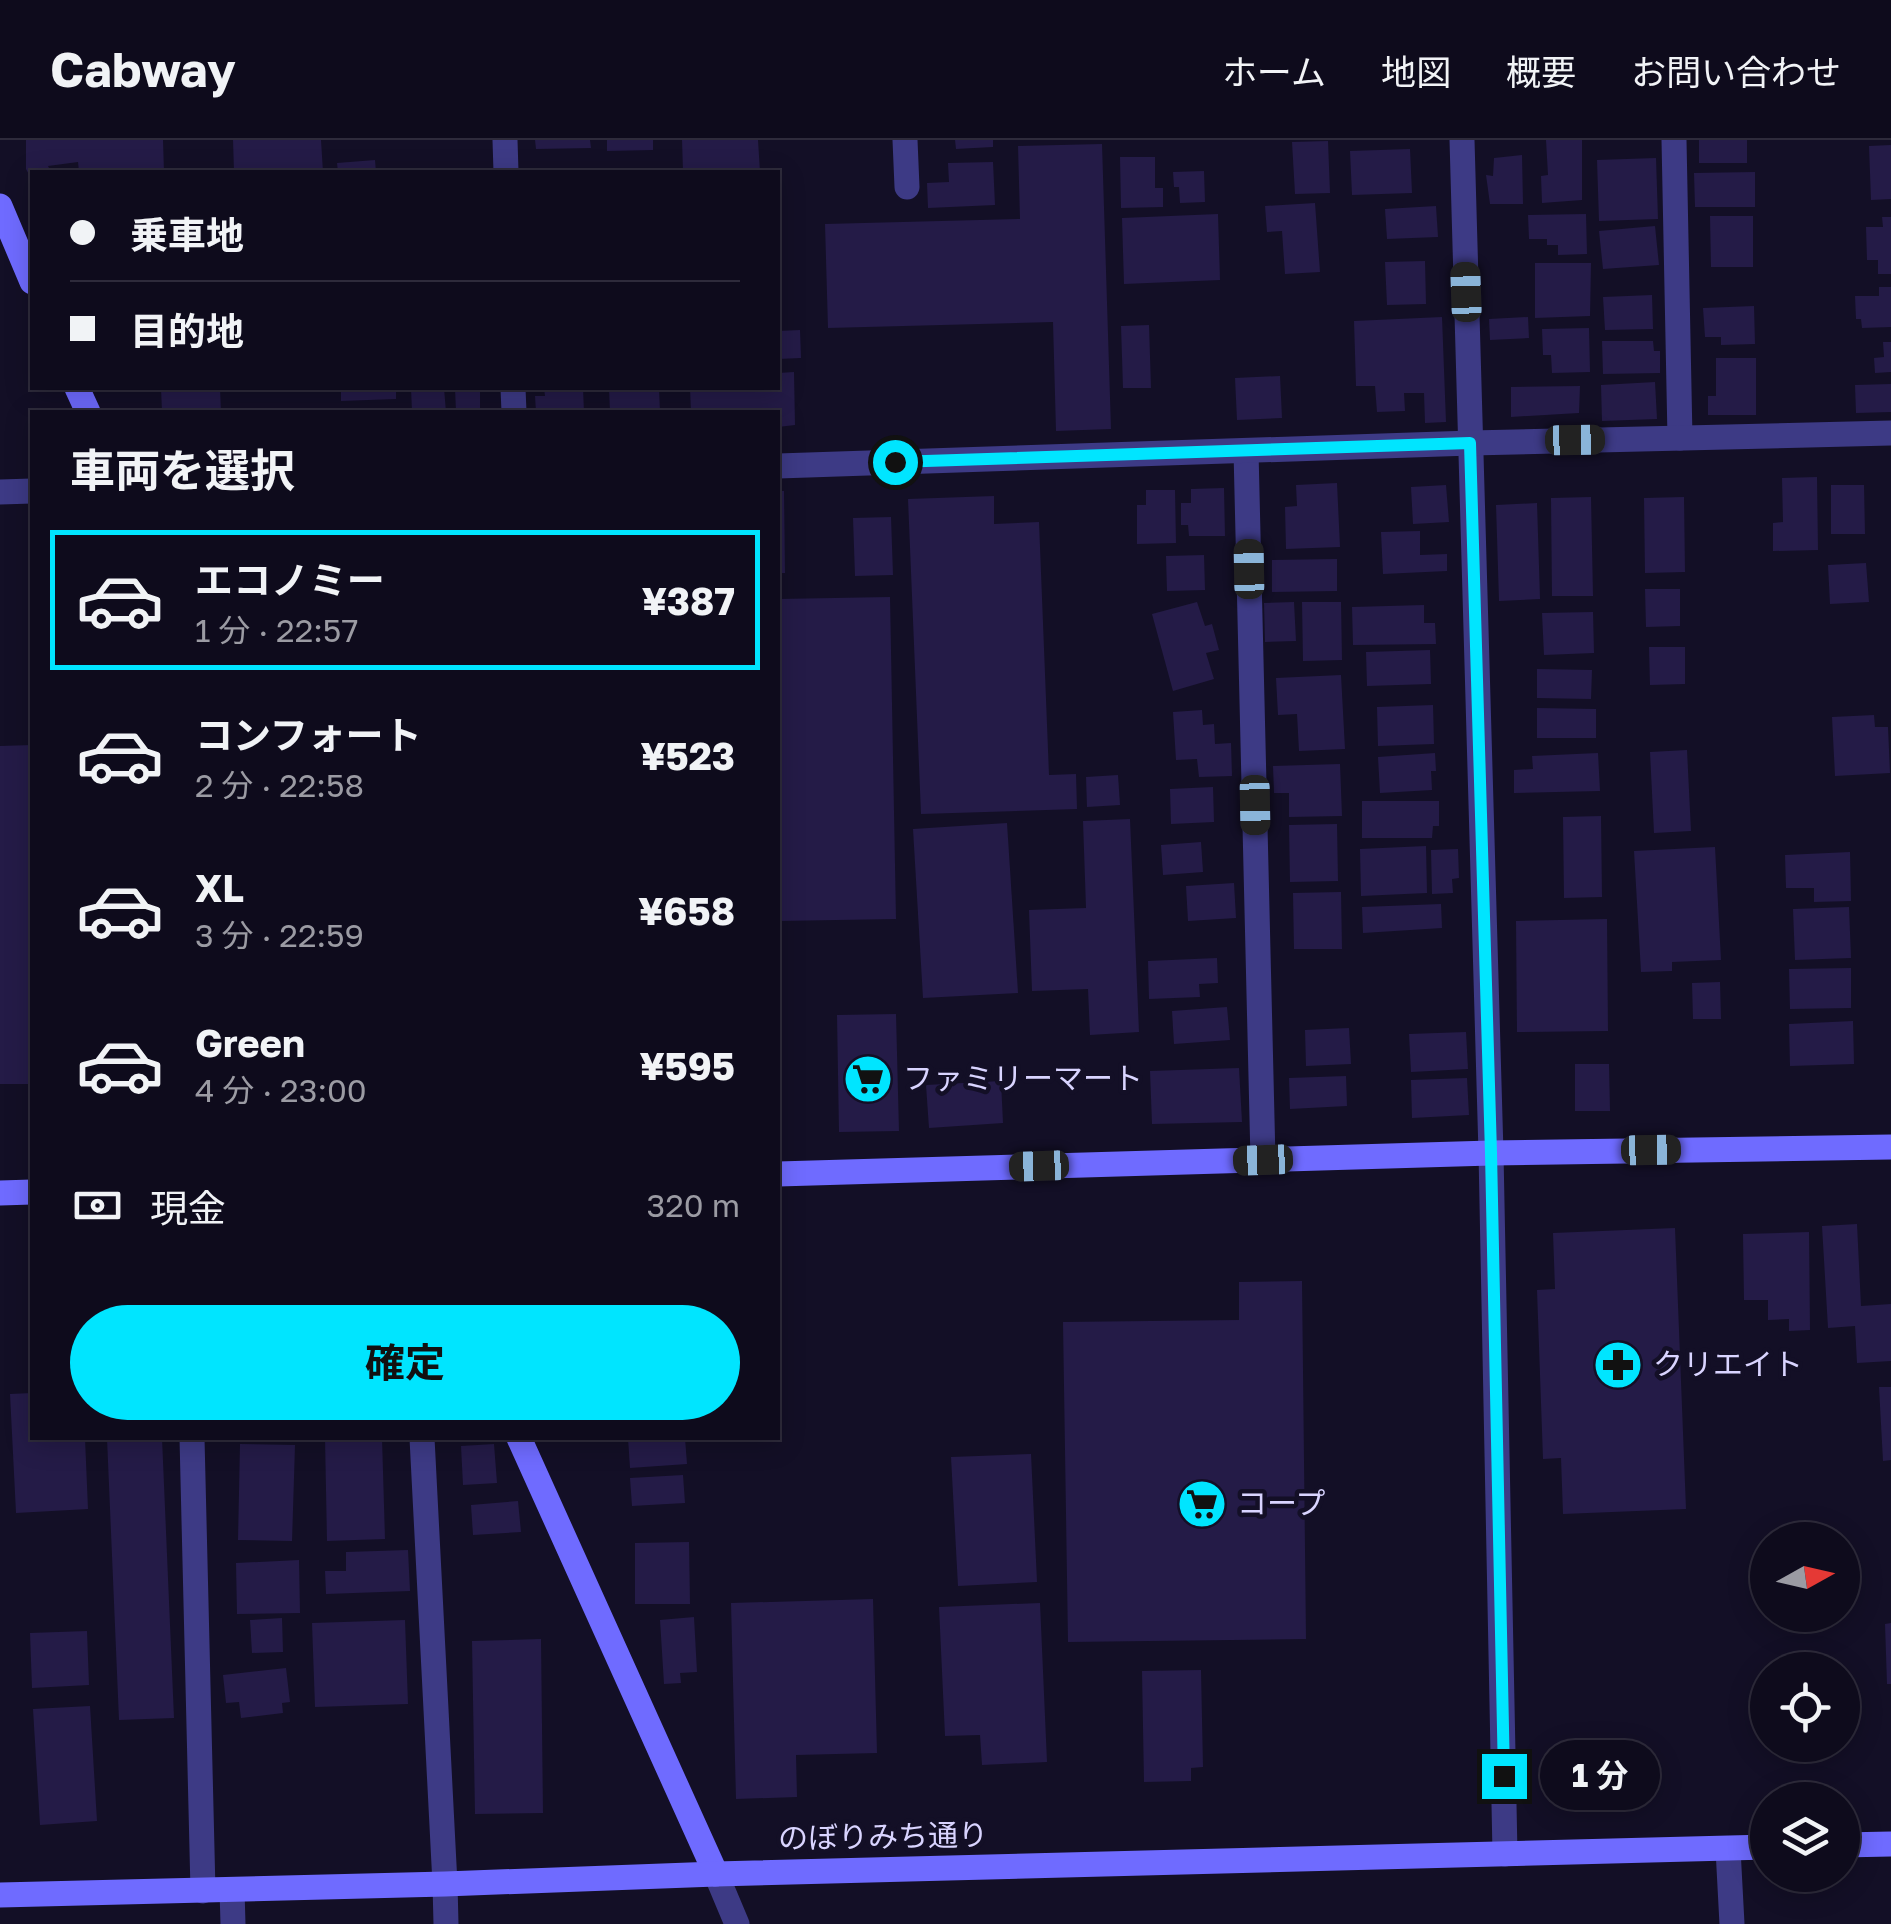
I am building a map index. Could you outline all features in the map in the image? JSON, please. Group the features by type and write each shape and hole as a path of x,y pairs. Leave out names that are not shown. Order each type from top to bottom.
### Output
{"street":[{"path":"505,140 506,170"},
{"path":"905,140 907,187"},
{"path":"1462,140 1491,1153 1505,1854"},
{"path":"1674,140 1680,438"},
{"path":"0,206 30,277"},
{"path":"780,466 1891,433"},
{"path":"1246,451 1263,1160"},
{"path":"0,492 30,491"},
{"path":"780,1174 1491,1153 1891,1147"},
{"path":"0,1193 30,1192"},
{"path":"192,1440 202,1891"},
{"path":"422,1440 446,1924"},
{"path":"520,1440 737,1924"},
{"path":"1860,1845 1891,1844"},
{"path":"1728,1848 1732,1924"},
{"name":"のぼりみち通り","path":"0,1896 1750,1848"},
{"path":"232,1890 233,1924"}],"building":[{"path":"26,140 163,140 164,170 79,170 78,162 48,166 50,170 30,170 30,176 26,169"},
{"path":"233,140 321,140 323,170 234,170"},
{"path":"535,140 590,140 591,148 536,149"},
{"path":"607,140 653,140 653,150 607,151"},
{"path":"682,140 758,140 760,170 683,170"},
{"path":"955,140 993,140 993,147 956,149"},
{"path":"1546,140 1582,140 1582,200 1542,203 1541,176 1548,175"},
{"path":"1699,140 1747,140 1747,163 1699,163"},
{"path":"1328,141 1330,193 1295,194 1292,142"},
{"path":"1102,144 1111,429 1056,431 1053,322 828,328 825,224 1020,219 1018,146"},
{"path":"1891,145 1891,199 1871,200 1869,146"},
{"path":"1410,149 1412,193 1352,195 1350,151"},
{"path":"1522,155 1523,204 1490,204 1486,175 1493,176 1494,158"},
{"path":"1120,157 1155,157 1155,188 1163,188 1163,207 1121,208"},
{"path":"1656,158 1658,219 1599,221 1597,160"},
{"path":"375,160 376,170 338,170 337,163"},
{"path":"993,162 995,205 928,208 927,183 949,182 948,163"},
{"path":"1204,171 1205,202 1180,203 1173,172"},
{"path":"1755,172 1755,207 1695,207 1694,173"},
{"path":"1315,203 1320,272 1285,274 1282,231 1267,232 1265,206"},
{"path":"1436,206 1438,237 1387,239 1385,209"},
{"path":"1218,214 1220,280 1124,284 1122,218"},
{"path":"1586,214 1587,254 1558,255 1558,245 1547,245 1547,239 1529,239 1528,215"},
{"path":"1710,216 1753,216 1753,267 1711,267"},
{"path":"1882,217 1891,217 1891,274 1878,274 1878,260 1867,260 1866,227 1883,227"},
{"path":"1655,226 1659,265 1603,269 1599,231"},
{"path":"1425,261 1426,304 1387,305 1385,262"},
{"path":"1535,263 1591,263 1590,316 1535,318"},
{"path":"1879,287 1891,287 1891,327 1862,328 1861,319 1856,319 1855,296 1879,296"},
{"path":"1652,295 1653,329 1605,330 1603,297"},
{"path":"1754,306 1755,344 1721,345 1721,337 1705,337 1703,308"},
{"path":"1442,317 1446,422 1425,423 1424,393 1404,393 1405,411 1377,412 1375,386 1356,386 1354,321"},
{"path":"1528,317 1529,338 1490,340 1489,319"},
{"path":"1149,325 1151,388 1123,388 1121,326"},
{"path":"1589,328 1590,372 1552,373 1551,355 1543,355 1542,329"},
{"path":"800,330 801,358 780,359 780,331"},
{"path":"1602,341 1653,341 1654,351 1660,351 1660,373 1603,374"},
{"path":"1883,342 1891,342 1891,372 1875,373 1874,358 1884,357"},
{"path":"1716,358 1756,358 1756,415 1708,415 1708,396 1716,396"},
{"path":"794,372 795,425 780,427 780,410 691,410 690,390 780,390 780,373"},
{"path":"1280,376 1282,418 1237,420 1235,378"},
{"path":"1655,382 1657,419 1602,421 1601,385"},
{"path":"1891,384 1891,412 1856,413 1855,385"},
{"path":"1580,386 1579,413 1511,417 1511,387"},
{"path":"161,390 220,390 221,410 162,410"},
{"path":"341,390 396,390 396,399 341,401"},
{"path":"411,390 444,390 446,410 412,410"},
{"path":"455,390 480,390 480,410 456,410"},
{"path":"544,390 583,390 584,410 536,410 535,396 545,396"},
{"path":"609,390 659,390 660,410 610,410"},
{"path":"1817,477 1818,550 1773,551 1773,523 1783,522 1782,478"},
{"path":"1337,483 1340,547 1286,549 1285,507 1297,506 1296,485"},
{"path":"1446,485 1449,522 1413,524 1411,487"},
{"path":"1831,485 1864,485 1865,534 1831,534"},
{"path":"1224,488 1225,536 1189,536 1188,525 1181,525 1181,503 1191,503 1191,489"},
{"path":"1146,490 1175,490 1176,543 1137,544 1137,505 1146,505"},
{"path":"780,491 784,491 785,573 780,573"},
{"path":"994,496 994,524 1039,522 1049,775 1076,774 1077,809 921,814 908,499"},
{"path":"1591,497 1593,596 1552,596 1551,498"},
{"path":"1684,497 1685,572 1645,573 1644,498"},
{"path":"1537,503 1540,599 1499,601 1496,505"},
{"path":"891,517 893,575 855,576 853,518"},
{"path":"1420,531 1420,555 1447,554 1447,571 1383,574 1381,532"},
{"path":"1204,555 1205,590 1167,591 1166,556"},
{"path":"1337,559 1337,591 1272,592 1272,560"},
{"path":"1866,563 1869,602 1830,604 1828,565"},
{"path":"1645,589 1680,589 1680,626 1646,627"},
{"path":"890,597 896,919 780,921 780,599"},
{"path":"1197,602 1205,626 1212,624 1219,650 1206,653 1214,679 1173,691 1152,614"},
{"path":"1294,602 1296,641 1265,642 1264,603"},
{"path":"1302,602 1341,602 1342,660 1303,661"},
{"path":"1424,605 1424,623 1435,623 1436,644 1353,645 1352,607"},
{"path":"1593,612 1594,653 1544,655 1542,613"},
{"path":"1649,647 1685,647 1685,684 1650,685"},
{"path":"1430,650 1431,684 1367,686 1366,652"},
{"path":"1537,669 1592,670 1591,699 1537,698"},
{"path":"1341,675 1345,749 1299,751 1297,714 1278,715 1276,678"},
{"path":"1433,705 1434,744 1378,746 1377,707"},
{"path":"1537,708 1596,709 1596,738 1537,738"},
{"path":"1202,710 1203,725 1214,724 1215,744 1231,743 1232,776 1199,777 1197,759 1176,760 1173,712"},
{"path":"1874,715 1875,727 1888,727 1890,773 1835,776 1832,717"},
{"path":"30,745 30,1084 0,1084 0,746"},
{"path":"1687,750 1691,831 1654,833 1650,752"},
{"path":"1435,753 1432,790 1380,793 1378,757"},
{"path":"1598,753 1600,791 1514,793 1514,770 1533,769 1532,756"},
{"path":"1340,764 1342,816 1289,817 1289,793 1274,793 1273,766"},
{"path":"1118,775 1120,805 1087,807 1086,777"},
{"path":"1213,787 1214,822 1171,824 1170,789"},
{"path":"1362,801 1439,801 1439,826 1433,826 1432,838 1362,838"},
{"path":"1601,816 1602,897 1564,898 1563,817"},
{"path":"1130,819 1139,1032 1090,1035 1088,989 1032,991 1029,910 1086,908 1083,821"},
{"path":"1007,823 1018,993 923,998 913,829"},
{"path":"1337,824 1338,881 1290,882 1289,825"},
{"path":"1201,842 1203,872 1163,875 1161,845"},
{"path":"1426,846 1427,893 1361,896 1360,849"},
{"path":"1715,847 1721,960 1672,962 1672,971 1641,972 1634,851"},
{"path":"1458,849 1459,878 1452,879 1453,893 1432,894 1431,850"},
{"path":"1850,852 1851,901 1814,902 1814,888 1786,888 1785,855"},
{"path":"1234,883 1236,918 1188,921 1186,886"},
{"path":"1341,892 1342,949 1294,949 1293,893"},
{"path":"1441,904 1442,928 1363,933 1362,907"},
{"path":"1849,907 1851,958 1795,960 1793,909"},
{"path":"1607,919 1608,1031 1517,1032 1516,921"},
{"path":"1217,958 1218,983 1199,984 1200,997 1149,999 1148,961"},
{"path":"1851,968 1851,1008 1790,1009 1789,969"},
{"path":"1720,982 1721,1019 1693,1019 1692,983"},
{"path":"1227,1007 1230,1040 1174,1044 1172,1011"},
{"path":"896,1014 899,1131 839,1132 837,1015"},
{"path":"1853,1021 1854,1064 1790,1066 1789,1024"},
{"path":"1349,1028 1351,1064 1306,1066 1305,1030"},
{"path":"1466,1032 1468,1069 1411,1072 1409,1034"},
{"path":"1575,1064 1609,1064 1610,1111 1575,1111"},
{"path":"1239,1068 1242,1122 1152,1124 1150,1071"},
{"path":"1346,1076 1347,1106 1290,1109 1289,1078"},
{"path":"1467,1078 1469,1115 1412,1118 1411,1080"},
{"path":"1001,1081 1003,1123 929,1128 926,1085"},
{"path":"1857,1224 1861,1306 1891,1304 1891,1361 1857,1363 1855,1326 1828,1328 1822,1226"},
{"path":"1675,1228 1686,1509 1563,1514 1561,1458 1543,1459 1537,1290 1555,1289 1553,1233"},
{"path":"1809,1232 1810,1330 1789,1331 1789,1319 1768,1320 1768,1300 1744,1300 1743,1234"},
{"path":"1302,1281 1306,1639 1068,1642 1063,1322 1239,1320 1239,1282"},
{"path":"1879,1387 1891,1387 1891,1460 1883,1461"},
{"path":"30,1393 30,1440 85,1440 88,1509 16,1513 10,1394"},
{"path":"107,1440 162,1440 174,1718 119,1720"},
{"path":"325,1440 382,1440 385,1539 327,1541"},
{"path":"628,1440 685,1440 687,1464 630,1468"},
{"path":"240,1444 295,1445 292,1541 238,1540"},
{"path":"494,1444 497,1483 463,1485 461,1446"},
{"path":"1031,1454 1037,1582 958,1586 951,1457"},
{"path":"683,1475 685,1503 632,1506 630,1478"},
{"path":"518,1501 521,1532 473,1535 471,1505"},
{"path":"689,1542 690,1604 635,1604 635,1543"},
{"path":"408,1550 410,1591 326,1594 325,1571 346,1571 346,1552"},
{"path":"299,1560 300,1613 237,1614 236,1563"},
{"path":"873,1599 877,1753 796,1755 797,1797 736,1799 731,1603"},
{"path":"1040,1603 1047,1762 982,1765 980,1735 945,1736 939,1607"},
{"path":"694,1617 697,1672 680,1673 681,1683 664,1684 660,1620"},
{"path":"282,1618 283,1652 252,1653 250,1620"},
{"path":"405,1620 408,1704 315,1707 312,1623"},
{"path":"1891,1623 1891,1684 1887,1684 1885,1624"},
{"path":"87,1631 89,1685 32,1688 30,1633"},
{"path":"541,1639 543,1813 475,1814 472,1641"},
{"path":"286,1668 290,1702 282,1703 283,1713 241,1718 239,1702 226,1703 223,1675"},
{"path":"1201,1670 1203,1767 1191,1768 1191,1781 1144,1782 1142,1671"},
{"path":"90,1706 97,1821 40,1825 33,1709"}],"place":[{"name":"ファミリーマート","path":"868,1079"},
{"name":"クリエイト","path":"1618,1365"},
{"name":"コープ","path":"1202,1504"}],"route":[{"path":"895,462 1470,443 1504,1776"}]}
